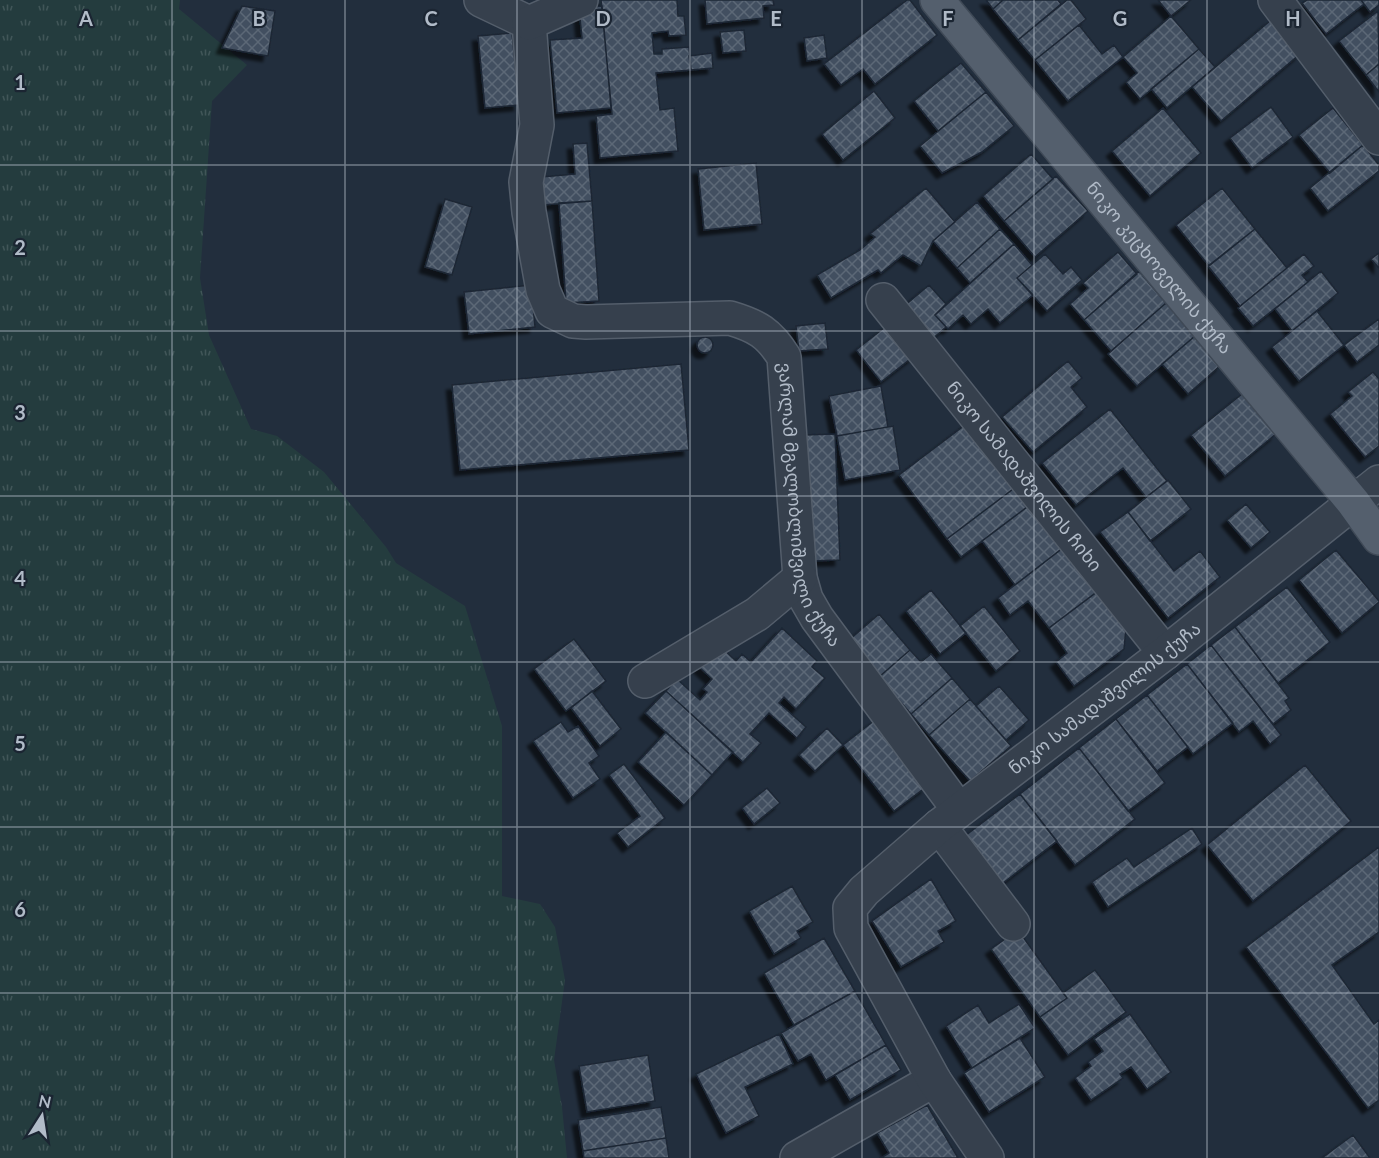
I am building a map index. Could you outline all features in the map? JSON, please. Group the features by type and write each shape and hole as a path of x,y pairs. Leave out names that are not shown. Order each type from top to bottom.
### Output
{"main road":[{"name":"ნიკო კეცხოველის ქუჩა","path":"937,0 1353,502 1379,538"}],"street":[{"path":"481,0 529,23 581,0"},
{"path":"1275,0 1379,138"},
{"name":"ვარლამ მგალობლიშვილი ქუჩა","path":"529,23 537,125 526,182 543,290 552,310 573,321 586,322 730,318 752,324 775,343 784,357 800,578 806,599 949,818 1013,924"},
{"name":"ნიკო სამადაშვილის ჩიხი","path":"883,300 1165,653"},
{"name":"ნიკო სამადაშვილის ქუჩა","path":"933,1080 850,928 850,908 864,891 949,818 1165,653 1379,482"},
{"path":"645,681 757,615 800,578"},
{"path":"796,1158 933,1080 987,1158"}],"green space":[{"path":"0,0 180,0 179,9 247,65 212,101 200,278 209,335 251,429 277,436 324,472 386,547 396,563 465,606 502,726 502,896 540,904 555,927 565,980 554,1060 567,1158 0,1158"}],"building":[{"path":"601,0 677,0 678,16 684,16 686,35 669,36 668,31 652,33 654,54 662,54 662,49 689,47 691,70 656,73 660,110 674,108 678,151 600,158 596,116 612,114"},
{"path":"705,0 773,0 774,5 763,6 764,18 707,24"},
{"path":"910,0 937,35 875,84 863,69 841,85 824,64"},
{"path":"986,0 1003,0 993,9"},
{"path":"1003,0 1058,0 1061,4 1018,40 993,9"},
{"path":"1067,0 1071,0 1086,19 1035,60 1018,40"},
{"path":"1158,0 1191,0 1171,16"},
{"path":"1307,0 1361,0 1364,4 1326,34 1302,3"},
{"path":"1361,0 1379,0 1379,5 1370,12"},
{"path":"242,6 275,11 268,56 222,48"},
{"path":"602,6 611,108 557,113 550,40 582,38 579,8"},
{"path":"1378,11 1379,64 1366,75 1339,41"},
{"path":"1171,16 1199,49 1140,99 1126,82 1137,73 1123,57"},
{"path":"1271,20 1300,54 1221,121 1192,87"},
{"path":"1079,25 1102,54 1114,45 1123,57 1068,101 1035,60"},
{"path":"744,30 746,51 723,53 720,32"},
{"path":"512,33 519,105 485,108 478,36"},
{"path":"824,35 827,58 807,61 804,38"},
{"path":"1199,49 1215,67 1167,108 1151,89"},
{"path":"712,53 713,68 691,70 689,56"},
{"path":"961,63 986,92 938,131 914,101"},
{"path":"1379,64 1379,92 1366,75"},
{"path":"874,91 895,118 843,160 822,134"},
{"path":"986,92 1014,126 982,152 942,173 920,146"},
{"path":"1271,107 1293,137 1252,168 1230,138"},
{"path":"1163,108 1201,153 1150,196 1112,151"},
{"path":"1333,108 1363,145 1330,173 1299,135"},
{"path":"587,143 592,201 543,205 541,177 575,174 573,144"},
{"path":"1363,145 1379,165 1379,171 1328,211 1310,188"},
{"path":"1031,154 1053,179 1004,221 983,196"},
{"path":"756,163 762,224 704,230 698,169"},
{"path":"1056,176 1088,211 1035,257 1004,221"},
{"path":"926,188 955,222 933,241 921,266 903,255 881,273 878,270 831,298 817,275 860,250 875,237 870,234"},
{"path":"1222,188 1255,229 1209,266 1176,225"},
{"path":"445,199 472,207 452,275 425,267"},
{"path":"592,201 599,301 566,303 559,203"},
{"path":"977,202 1000,229 957,268 933,241"},
{"path":"1000,229 1014,244 970,283 957,268"},
{"path":"1255,229 1287,268 1240,306 1208,266"},
{"path":"1014,244 1032,265 1017,278 1033,295 1000,323 988,309 971,324 963,315 948,329 935,315"},
{"path":"1118,252 1137,274 1084,320 1070,304 1088,288 1083,283"},
{"path":"1379,253 1379,268 1371,259"},
{"path":"1045,254 1063,274 1071,267 1082,280 1047,311 1017,278"},
{"path":"1304,254 1314,266 1302,275 1308,282 1253,326 1238,308"},
{"path":"1139,271 1166,303 1111,351 1084,320"},
{"path":"1321,271 1338,293 1292,331 1275,309"},
{"path":"531,285 535,327 469,334 464,292"},
{"path":"929,285 946,304 935,315 946,327 931,340 902,308"},
{"path":"1166,303 1195,336 1137,386 1108,354"},
{"path":"1317,311 1344,345 1299,381 1272,347"},
{"path":"1379,319 1379,345 1357,362 1344,345"},
{"path":"825,323 828,349 799,351 796,326"},
{"path":"889,324 914,356 881,382 856,350"},
{"path":"1195,336 1221,365 1188,394 1162,364"},
{"path":"705,337 713,345 705,353 697,345"},
{"path":"1068,361 1082,378 1071,387 1087,407 1033,452 1002,417"},
{"path":"681,364 689,450 460,470 452,385"},
{"path":"1373,372 1379,379 1379,446 1365,457 1330,414 1352,396 1348,392"},
{"path":"881,386 888,427 837,436 829,396"},
{"path":"1242,394 1276,434 1225,476 1191,435"},
{"path":"1110,409 1167,481 1146,497 1123,468 1076,505 1042,463"},
{"path":"969,422 1017,486 947,539 899,475"},
{"path":"893,426 900,470 845,480 837,436"},
{"path":"835,434 840,560 809,561 803,435"},
{"path":"1168,480 1191,509 1150,541 1128,512"},
{"path":"1017,486 1031,504 961,557 947,539"},
{"path":"1031,504 1064,547 1015,585 982,541"},
{"path":"1246,504 1270,532 1251,548 1227,520"},
{"path":"1128,512 1174,571 1200,551 1220,577 1168,618 1100,532"},
{"path":"1064,547 1098,591 1049,628 1028,601 1010,615 998,598"},
{"path":"1336,550 1379,601 1342,633 1299,580"},
{"path":"1287,587 1330,642 1278,683 1235,627"},
{"path":"931,590 966,633 940,654 906,611"},
{"path":"1098,591 1126,628 1124,649 1074,686 1056,662 1067,653 1049,628"},
{"path":"984,606 1020,651 996,671 960,626"},
{"path":"879,614 910,650 879,677 848,641"},
{"path":"1235,627 1289,698 1285,701 1291,710 1273,724 1211,645"},
{"path":"782,628 817,661 812,667 825,678 796,709 784,697 779,703 806,727 797,738 769,713 750,734 761,743 743,762 666,691 677,679 700,700 707,692 703,689 712,679 699,667 719,645 736,661 742,654 751,662"},
{"path":"574,639 606,681 566,711 534,669"},
{"path":"1211,645 1281,735 1270,744 1253,721 1239,732 1187,664"},
{"path":"910,650 921,662 931,654 952,678 911,714 879,677"},
{"path":"1187,664 1233,723 1193,754 1147,695"},
{"path":"952,678 970,699 929,735 911,714"},
{"path":"999,686 1029,720 1006,740 976,706"},
{"path":"592,691 621,729 600,746 571,708"},
{"path":"666,691 733,752 712,775 645,713"},
{"path":"1147,695 1188,747 1157,771 1116,719"},
{"path":"970,699 1011,746 970,781 929,735"},
{"path":"1116,719 1165,783 1128,811 1079,748"},
{"path":"875,720 926,787 894,811 843,745"},
{"path":"561,722 568,732 578,726 599,756 589,763 600,779 573,798 533,741"},
{"path":"827,728 843,745 815,771 799,755"},
{"path":"666,732 712,775 684,805 638,762"},
{"path":"1079,748 1135,819 1075,865 1020,794"},
{"path":"624,764 665,818 628,847 617,833 640,816 609,775"},
{"path":"1305,765 1351,821 1253,901 1207,845"},
{"path":"767,788 780,803 754,824 742,808"},
{"path":"1020,794 1057,841 998,887 961,839"},
{"path":"1192,828 1202,844 1108,907 1092,882 1127,858 1134,867"},
{"path":"1379,847 1379,932 1332,965 1374,1024 1379,1020 1379,1100 1368,1108 1246,947"},
{"path":"931,879 956,921 938,931 944,942 901,967 872,921"},
{"path":"792,886 813,922 797,931 801,938 774,954 749,911"},
{"path":"1018,930 1067,998 1040,1017 991,949"},
{"path":"824,938 855,991 794,1025 764,973"},
{"path":"1095,970 1126,1012 1068,1055 1040,1017 1067,998 1063,993"},
{"path":"855,991 886,1045 826,1080 811,1054 798,1061 781,1033"},
{"path":"1019,1004 1035,1028 972,1068 946,1026 978,1005 989,1023"},
{"path":"1130,1014 1171,1072 1147,1089 1131,1067 1120,1074 1123,1078 1091,1100 1075,1078 1091,1066 1088,1062 1103,1051 1094,1039"},
{"path":"779,1034 793,1064 745,1087 759,1116 726,1133 696,1074"},
{"path":"1020,1038 1045,1077 989,1112 964,1073"},
{"path":"886,1045 901,1070 850,1100 835,1075"},
{"path":"648,1055 655,1101 587,1112 579,1066"},
{"path":"927,1105 958,1158 881,1158 889,1153 877,1133"},
{"path":"661,1107 666,1138 583,1151 578,1120"},
{"path":"1353,1135 1370,1158 1322,1158"},
{"path":"666,1138 669,1158 584,1158 583,1151"}]}
